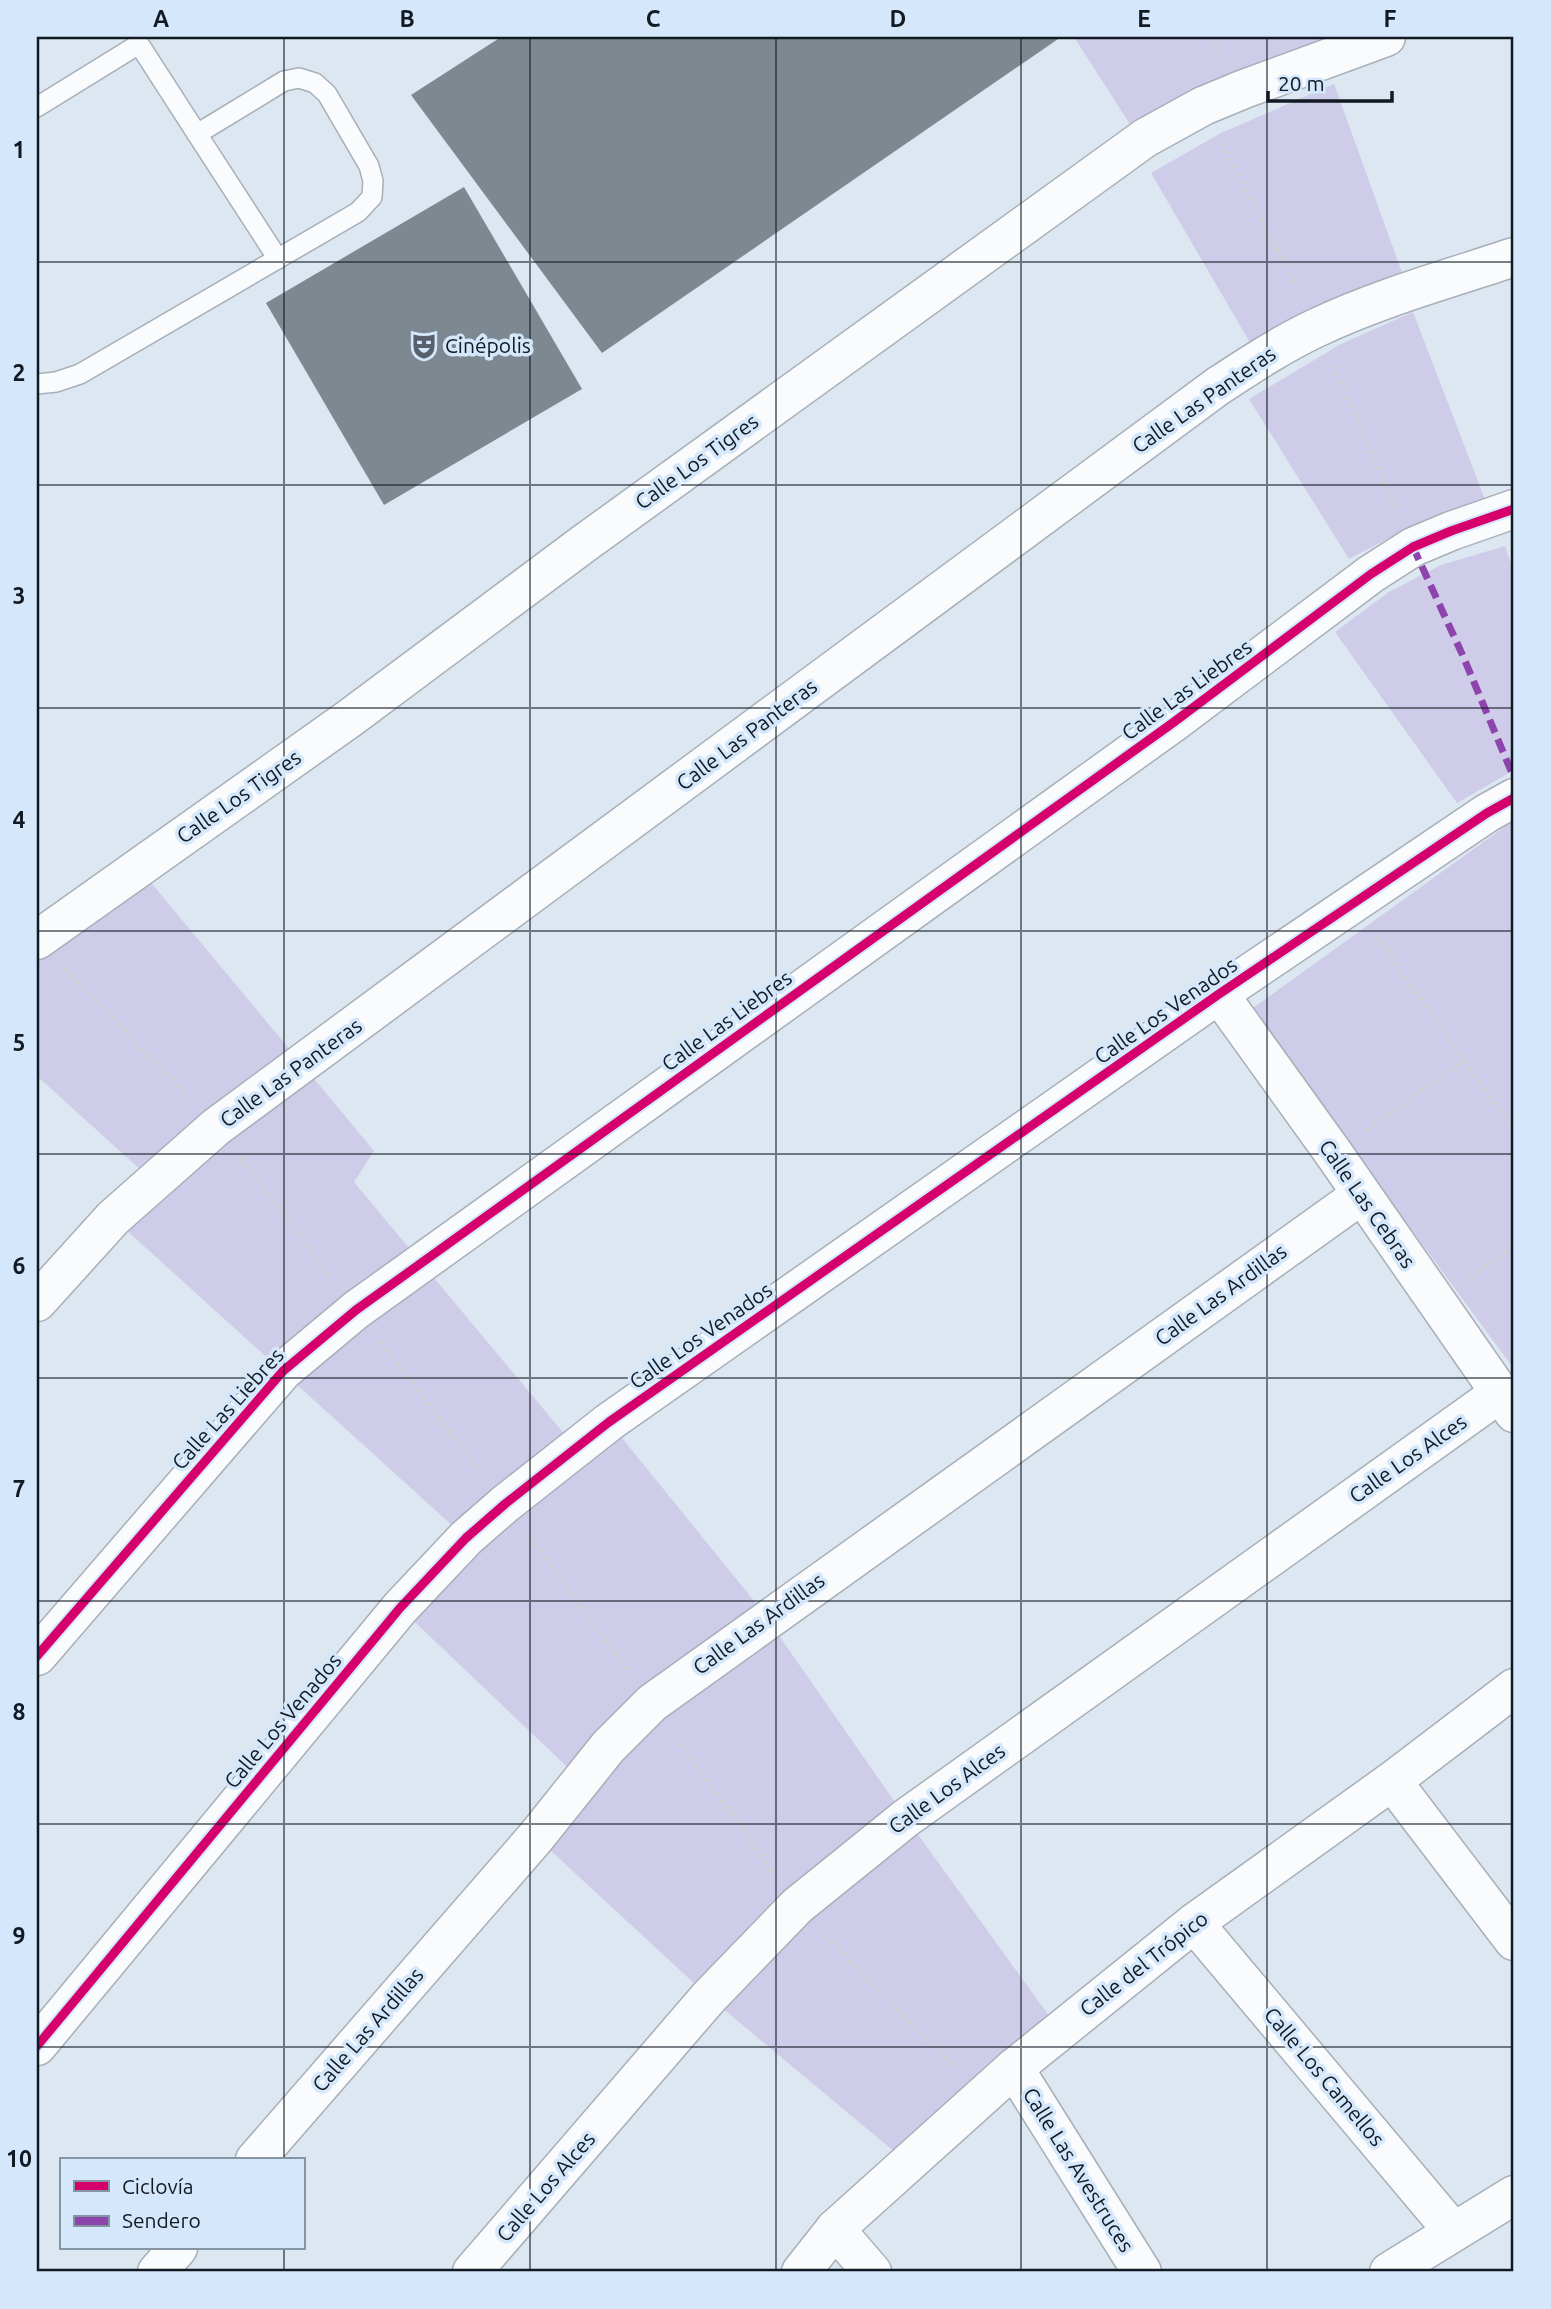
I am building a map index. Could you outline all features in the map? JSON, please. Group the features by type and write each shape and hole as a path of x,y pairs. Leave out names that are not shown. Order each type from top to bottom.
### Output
{"street":[{"name":"Calle Los Tigres","path":"37,940 328,735 597,534 1145,138 1203,106 1386,37"},
{"name":"Calle Las Panteras","path":"37,1302 113,1218 216,1127 1218,386 1317,327 1514,257"},
{"name":"Calle Las Liebres","path":"37,1656 283,1371 356,1310 1174,722 1371,574 1413,547 1514,509"},
{"name":"Calle Los Venados","path":"37,2046 400,1608 466,1538 495,1512 609,1422 1219,994 1487,813 1514,798"},
{"name":"Calle Las Cebras","path":"1219,994 1334,1154 1507,1404"},
{"name":"Calle Las Ardillas","path":"257,2158 536,1836 608,1747 652,1703 1361,1195"},
{"name":"Calle Los Alces","path":"472,2272 709,1997 797,1906 906,1818 1507,1404"},
{"name":"Calle del Trópico","path":"801,2272 835,2229 1014,2068 1194,1923 1392,1781 1514,1688"},
{"path":"1392,1781 1514,1941"},
{"name":"Calle Los Camellos","path":"1194,1923 1453,2231"},
{"name":"Calle Las Avestruces","path":"1014,2068 1142,2272"},
{"path":"1390,2272 1514,2195"},
{"path":"835,2229 872,2272"},
{"path":"157,2272 176,2250"}],"lane":[{"path":"37,107 137,40 278,259"},
{"path":"37,384 56,382 80,374 358,212 372,197 373,181 369,166 327,94 315,83 299,78 284,81 197,134"}],"path":[{"path":"1378,938 1514,1131"},
{"path":"1334,1154 1465,1060"},
{"path":"1436,1303 1514,1245"}],"shaded area":[{"path":"1074,37 1342,37 1133,129"},
{"path":"1334,84 1404,278 1252,346 1151,173 1221,133"},
{"path":"1413,312 1486,502 1391,537 1349,559 1249,399 1341,344"},
{"path":"1505,546 1514,572 1514,770 1457,803 1335,632 1389,592 1441,565"},
{"path":"1514,820 1514,1369 1348,1143 1253,1008"},
{"path":"138,867 374,1151 354,1182 576,1448 609,1422 759,1607 906,1818 1060,2031 908,2163 709,1997 536,1837 581,1780 400,1608 466,1538 113,1218 153,1181 37,1076 37,940"}],"building":[{"path":"501,37 1061,37 602,353 411,95"},
{"name":"Cinépolis","path":"464,187 582,389 384,505 266,303"}],"marked path":[{"path":"1413,547 1463,656 1514,778"}],"cycle path":[{"path":"37,1656 283,1371 356,1310 1174,722 1371,574 1413,547 1514,509"},
{"path":"37,2046 400,1608 466,1538 505,1504 609,1422 1219,994 1487,813 1514,798"}],"place":[{"name":"Cinépolis","path":"424,346"}]}
